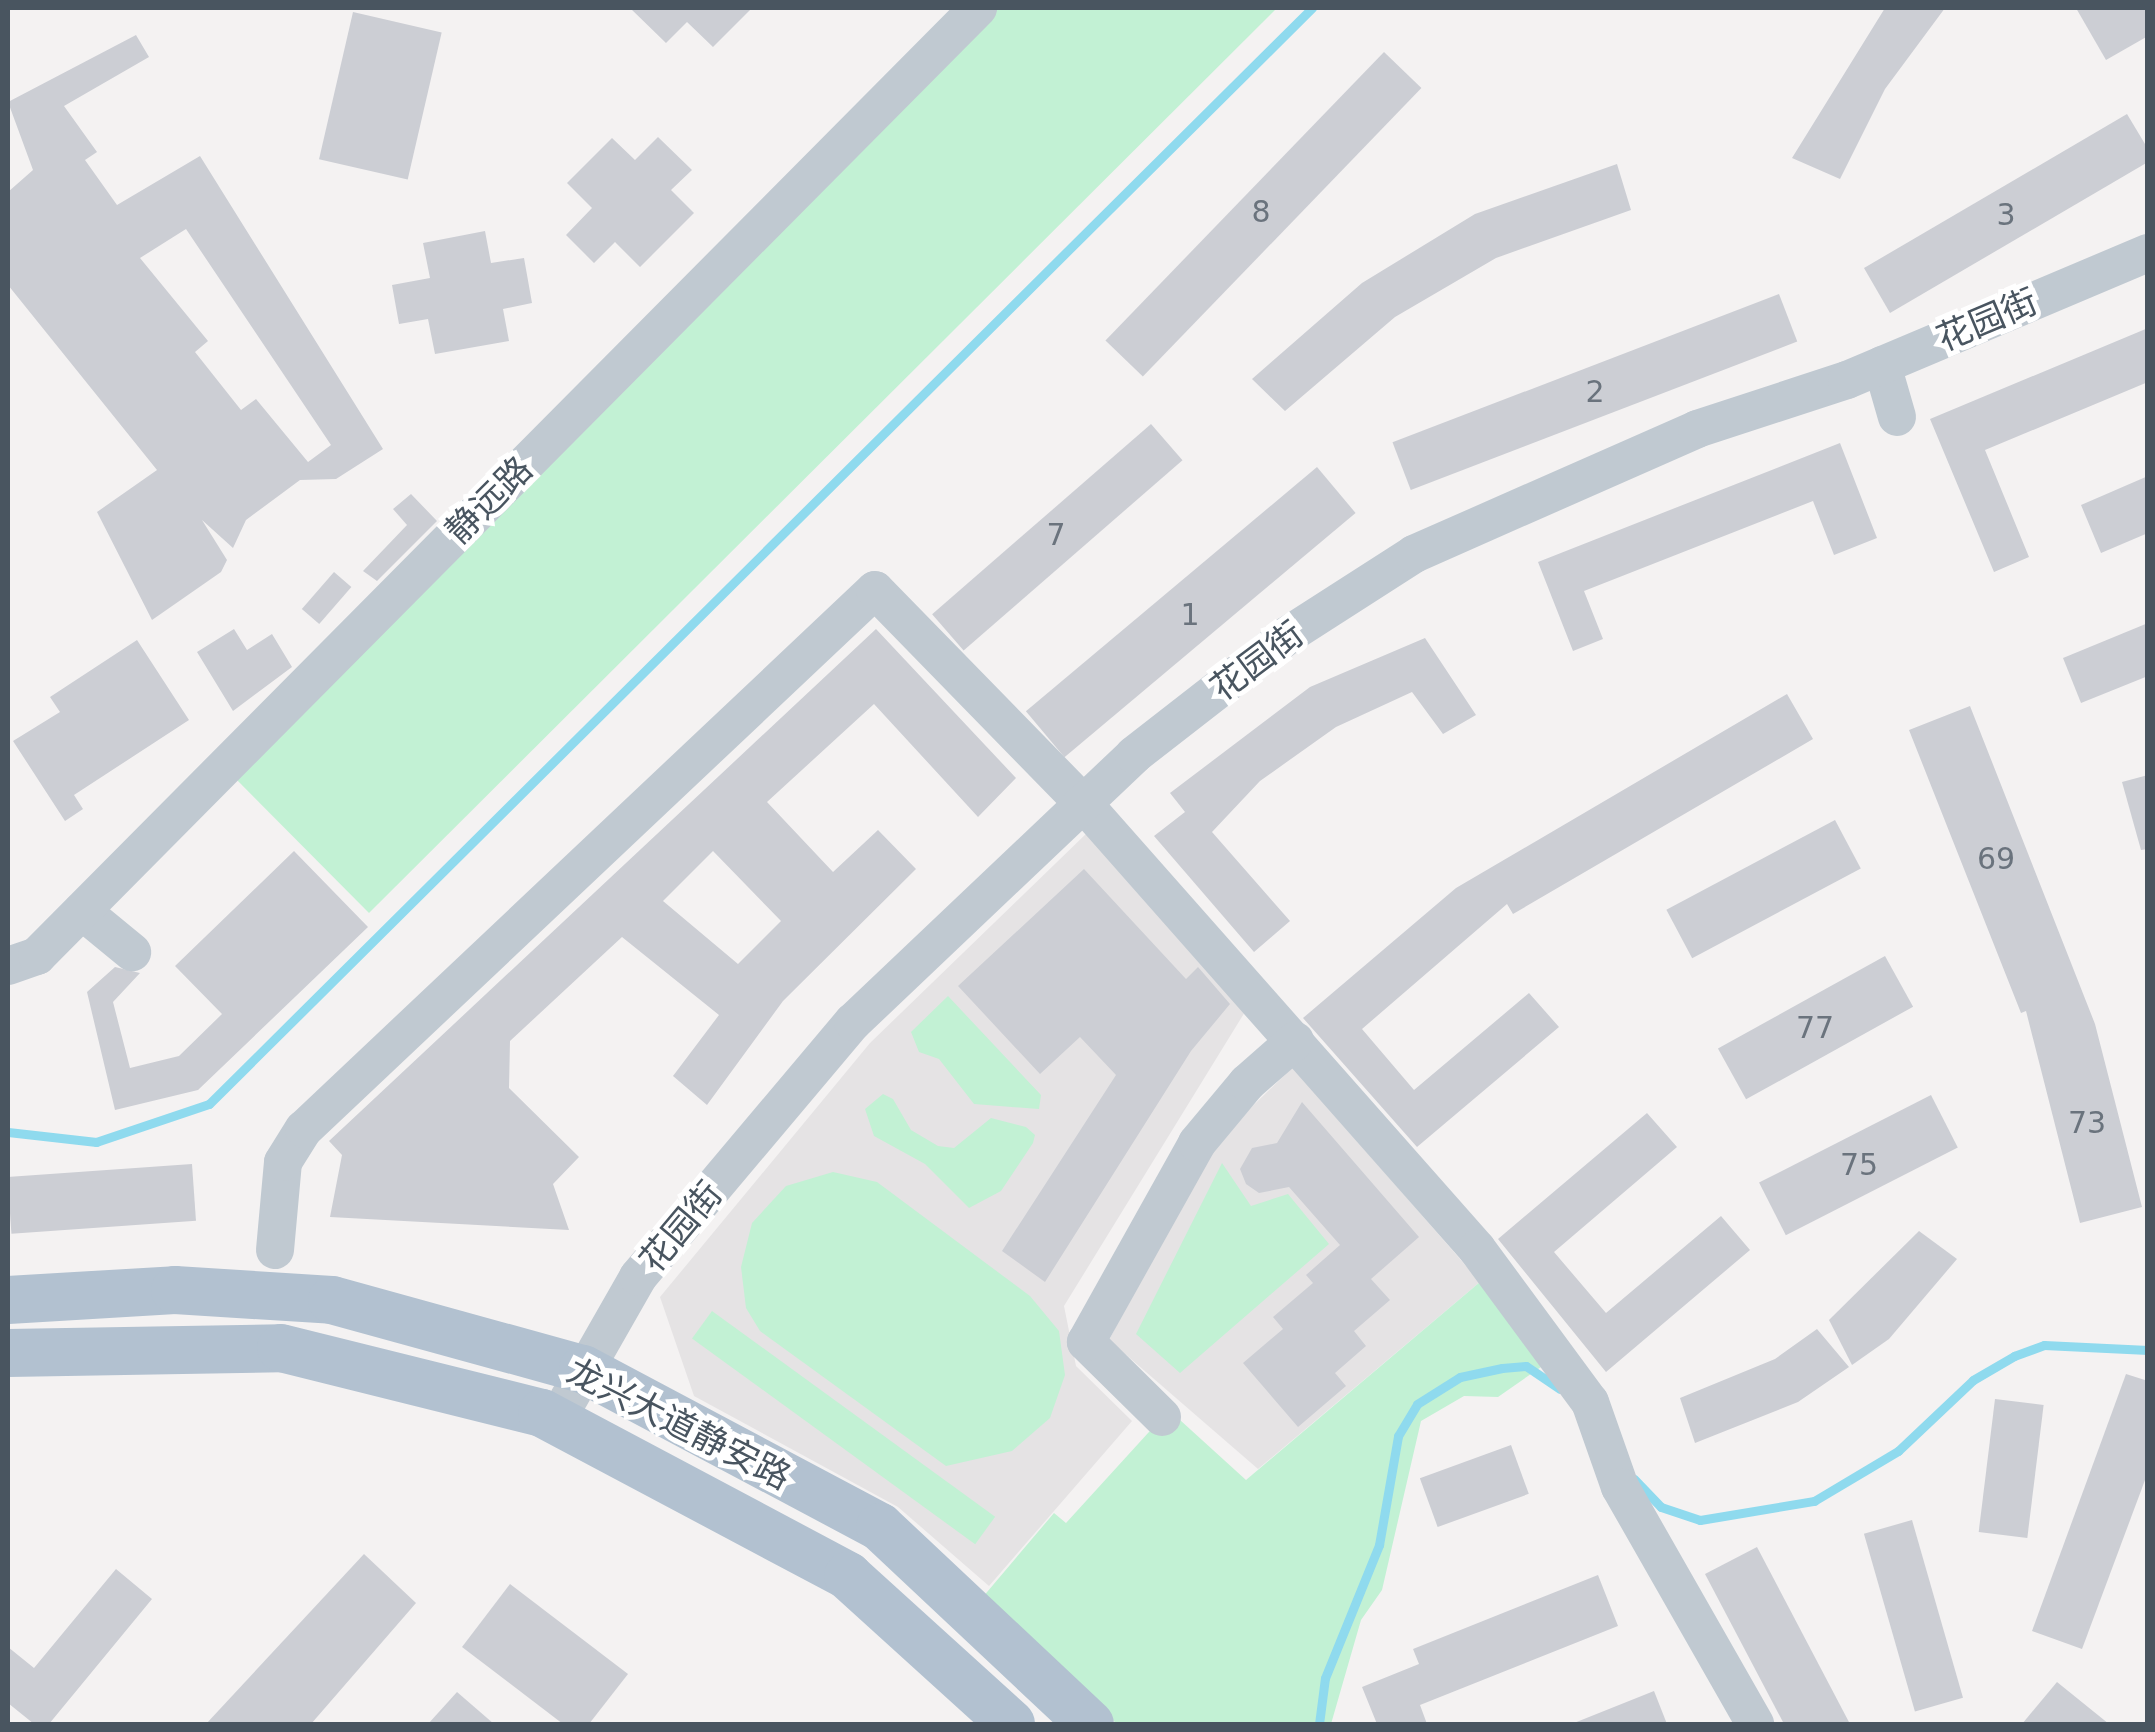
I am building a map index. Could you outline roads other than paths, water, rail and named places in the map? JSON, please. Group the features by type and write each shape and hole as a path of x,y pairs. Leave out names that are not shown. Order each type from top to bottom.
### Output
{"main road":[{"name":"龙兴大道静安路","path":"8,1300 175,1290 332,1300 582,1369 880,1526 1090,1724"},
{"name":"龙兴大道静安路","path":"8,1354 281,1348 556,1421 848,1576 1012,1724"}],"street":[{"name":"静远路","path":"8,966 38,956 963,12"},
{"name":"花园街","path":"556,1421 582,1369 638,1277 853,1022 1083,803 1288,635 1414,554 1697,429 1882,365 2148,254"},
{"path":"1882,365 1897,417"},
{"path":"276,1250 282,1162 304,1129 875,590 1083,803 1478,1249 1590,1402 1620,1487 1754,1724"},
{"path":"82,911 132,952"},
{"path":"1162,1418 1086,1342 1197,1143 1248,1083 1295,1041"}],"waterway":[{"path":"8,1132 96,1142 209,1104 1312,8"},
{"path":"1634,1479 1661,1507 1700,1520 1814,1501 1898,1451 1973,1380 2014,1356 2044,1345 2148,1350"},
{"path":"1319,1724 1325,1678 1379,1545 1398,1436 1417,1404 1460,1377 1502,1368 1526,1366 1560,1389"}]}
